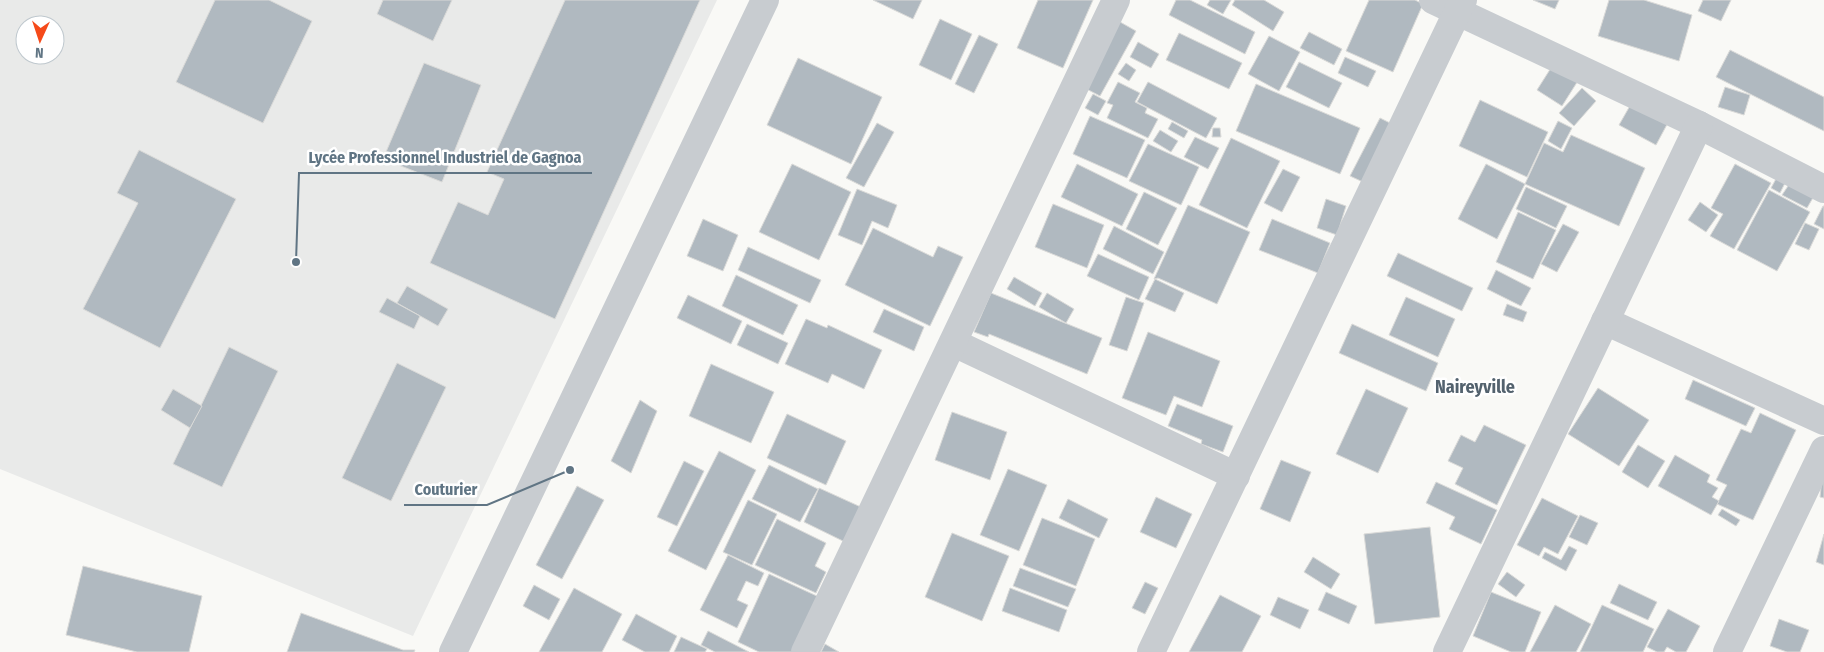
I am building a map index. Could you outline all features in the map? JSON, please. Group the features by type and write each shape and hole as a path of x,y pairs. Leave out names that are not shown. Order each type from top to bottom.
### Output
{"street":[{"path":"452,652 765,0"},
{"path":"804,652 954,343 1116,0"},
{"path":"1152,652 1236,476 1451,4 1699,125 1824,189"},
{"path":"1447,652 1699,125"},
{"path":"1605,321 1824,421"},
{"path":"954,343 1236,476"},
{"path":"1727,652 1824,450"}],"shaded area":[{"path":"0,0 717,0 413,636 0,469"}],"building":[{"path":"215,0 269,0 312,21 263,123 176,82"},
{"path":"383,0 452,0 433,41 377,14"},
{"path":"565,0 700,0 555,319 430,263 458,202 488,215 504,179 487,172"},
{"path":"873,0 922,0 913,19"},
{"path":"1038,0 1093,0 1063,68 1017,48"},
{"path":"1176,0 1190,0 1255,32 1245,54 1169,15"},
{"path":"1210,0 1231,0 1223,14 1207,5"},
{"path":"1235,0 1264,0 1284,12 1273,31 1232,5"},
{"path":"1369,0 1415,0 1423,4 1393,72 1346,51"},
{"path":"1533,0 1559,0 1555,9"},
{"path":"1609,0 1644,0 1692,15 1679,61 1598,36"},
{"path":"1703,0 1731,0 1721,21 1698,11"},
{"path":"1113,18 1136,31 1100,96 1077,84"},
{"path":"940,19 972,34 951,80 919,65"},
{"path":"1309,32 1342,49 1334,65 1300,48"},
{"path":"1179,33 1242,63 1229,89 1166,60"},
{"path":"979,35 998,44 974,93 955,84"},
{"path":"1269,36 1300,52 1279,91 1248,74"},
{"path":"1138,42 1159,54 1151,68 1130,57"},
{"path":"1730,50 1824,97 1824,131 1716,77"},
{"path":"1345,57 1376,71 1368,87 1338,73"},
{"path":"798,58 882,97 851,164 767,125"},
{"path":"1556,60 1581,76 1562,106 1537,90"},
{"path":"1299,62 1342,83 1329,108 1286,87"},
{"path":"424,63 481,85 442,182 383,159"},
{"path":"1126,63 1136,70 1129,81 1118,74"},
{"path":"1118,82 1140,93 1135,102 1147,108 1145,113 1158,119 1148,138 1107,118 1113,105 1107,103"},
{"path":"1148,82 1217,118 1206,138 1137,102"},
{"path":"1256,84 1360,128 1340,174 1236,131"},
{"path":"1725,87 1750,95 1744,115 1718,107"},
{"path":"1582,88 1596,101 1574,126 1559,113"},
{"path":"1093,94 1106,101 1098,115 1085,108"},
{"path":"1635,97 1671,117 1656,145 1619,125"},
{"path":"1480,100 1548,132 1527,177 1459,146"},
{"path":"1090,116 1145,140 1127,178 1073,154"},
{"path":"1380,118 1392,124 1363,182 1350,176"},
{"path":"1558,121 1572,128 1561,149 1548,141"},
{"path":"1172,122 1188,131 1184,138 1168,129"},
{"path":"877,123 894,132 864,187 846,178"},
{"path":"1213,128 1220,128 1221,137 1212,137"},
{"path":"1160,130 1178,141 1171,152 1153,141"},
{"path":"1571,135 1645,168 1619,226 1525,184 1544,143 1563,152"},
{"path":"1195,137 1219,148 1208,169 1184,157"},
{"path":"1231,138 1280,161 1247,228 1199,205"},
{"path":"1148,144 1199,167 1181,205 1129,181"},
{"path":"139,150 236,199 160,348 83,309 138,203 117,193"},
{"path":"792,164 851,192 819,260 759,232"},
{"path":"1077,164 1138,194 1122,226 1061,197"},
{"path":"1486,164 1525,184 1497,239 1458,219"},
{"path":"1735,164 1771,183 1734,249 1710,236 1723,214 1711,208"},
{"path":"1283,169 1300,177 1282,212 1264,203"},
{"path":"1777,177 1786,181 1780,193 1771,188"},
{"path":"1790,183 1814,196 1807,208 1782,195"},
{"path":"1526,187 1567,206 1556,228 1516,209"},
{"path":"857,189 897,205 888,228 872,221 862,245 838,235"},
{"path":"1769,190 1810,212 1777,271 1737,250"},
{"path":"1144,192 1177,208 1158,245 1126,229"},
{"path":"1326,199 1346,206 1337,235 1317,228"},
{"path":"1700,202 1718,215 1706,232 1688,220"},
{"path":"1053,204 1104,225 1087,268 1035,247"},
{"path":"1188,205 1250,232 1217,304 1158,278 1154,279"},
{"path":"1824,206 1824,229 1814,224"},
{"path":"1518,212 1556,230 1533,279 1496,262"},
{"path":"703,219 738,235 723,271 687,256"},
{"path":"1272,219 1330,243 1318,273 1259,250"},
{"path":"1805,223 1819,229 1809,250 1795,244"},
{"path":"1563,224 1579,232 1557,272 1541,264"},
{"path":"1114,226 1164,252 1153,274 1103,249"},
{"path":"873,228 933,257 938,246 963,257 930,326 845,285"},
{"path":"748,247 821,280 810,303 738,270"},
{"path":"1398,253 1473,288 1462,311 1387,276"},
{"path":"1098,254 1149,277 1139,300 1087,276"},
{"path":"1496,270 1531,288 1521,306 1487,289"},
{"path":"736,275 798,305 783,335 722,306"},
{"path":"1014,277 1042,293 1035,306 1007,289"},
{"path":"1155,279 1184,293 1175,312 1145,299"},
{"path":"407,286 448,309 438,326 397,303"},
{"path":"991,293 1102,338 1087,374 989,334 988,337 974,332"},
{"path":"1047,293 1074,309 1066,323 1039,307"},
{"path":"688,295 742,321 731,344 677,318"},
{"path":"1126,297 1144,303 1127,351 1109,345"},
{"path":"1406,297 1455,319 1438,357 1389,335"},
{"path":"387,298 420,316 414,329 379,312"},
{"path":"1507,304 1527,312 1523,322 1503,315"},
{"path":"884,309 924,327 914,351 873,332"},
{"path":"806,319 827,328 828,325 882,350 864,389 832,374 828,383 785,364"},
{"path":"747,324 788,343 778,364 737,345"},
{"path":"1352,324 1438,363 1426,391 1339,353"},
{"path":"1148,332 1220,361 1202,407 1174,396 1166,415 1122,398"},
{"path":"229,347 278,371 222,487 173,464"},
{"path":"397,363 446,387 391,501 342,478"},
{"path":"711,364 774,392 751,443 689,416"},
{"path":"1693,380 1755,408 1746,426 1685,399"},
{"path":"1598,388 1649,420 1619,466 1568,434"},
{"path":"173,389 202,406 190,428 161,410"},
{"path":"1366,389 1408,408 1378,473 1336,454"},
{"path":"640,400 657,411 631,473 611,461"},
{"path":"1177,404 1233,426 1223,452 1201,444 1202,440 1168,426"},
{"path":"952,412 1007,432 990,480 935,460"},
{"path":"1760,413 1796,430 1753,520 1717,504 1727,485 1716,480 1741,429 1751,433"},
{"path":"787,414 846,441 826,485 767,458"},
{"path":"1484,425 1526,445 1497,505 1455,484 1463,468 1448,461 1461,435 1475,442"},
{"path":"1638,445 1665,461 1648,488 1622,472"},
{"path":"719,451 756,470 706,570 668,551"},
{"path":"1675,455 1710,475 1707,482 1718,488 1712,497 1719,501 1711,515 1658,486"},
{"path":"1281,460 1311,472 1290,522 1260,509"},
{"path":"684,461 704,471 677,526 657,517"},
{"path":"769,465 818,489 800,522 752,499"},
{"path":"1008,469 1047,485 1019,551 980,535"},
{"path":"1824,470 1824,498 1820,497"},
{"path":"1436,482 1497,510 1481,544 1449,529 1455,517 1426,503"},
{"path":"577,486 604,500 562,579 536,565"},
{"path":"819,488 863,508 847,543 804,522"},
{"path":"1156,497 1192,514 1176,548 1140,532"},
{"path":"1542,498 1578,516 1558,554 1544,547 1539,556 1517,545"},
{"path":"1068,499 1108,519 1099,538 1059,518"},
{"path":"748,500 777,514 752,565 723,552"},
{"path":"1722,509 1740,520 1736,526 1718,515"},
{"path":"1580,515 1598,523 1587,545 1569,537"},
{"path":"1042,518 1095,539 1076,586 1023,565"},
{"path":"777,519 826,543 815,566 826,572 816,593 755,565"},
{"path":"1430,527 1440,617 1375,624 1364,534"},
{"path":"952,533 1009,556 982,621 925,597"},
{"path":"1824,534 1824,565 1816,562"},
{"path":"1569,546 1577,550 1566,571 1542,558 1545,552 1561,560"},
{"path":"728,555 764,573 758,586 746,581 737,600 748,605 737,628 700,610"},
{"path":"1313,557 1340,574 1331,589 1304,572"},
{"path":"83,566 202,596 189,652 137,652 66,635"},
{"path":"1020,568 1076,589 1068,607 1013,586"},
{"path":"1507,572 1525,585 1516,597 1498,584"},
{"path":"769,574 819,597 793,652 759,652 738,642"},
{"path":"1145,582 1158,588 1145,614 1132,608"},
{"path":"1619,584 1657,602 1648,620 1610,603"},
{"path":"534,585 560,599 549,620 523,606"},
{"path":"574,588 622,614 602,652 539,652"},
{"path":"1010,588 1067,610 1059,632 1002,611"},
{"path":"1326,592 1357,606 1349,624 1318,610"},
{"path":"1491,592 1541,612 1525,652 1511,652 1473,636"},
{"path":"1220,595 1261,616 1242,652 1189,652"},
{"path":"1278,597 1309,610 1300,629 1270,615"},
{"path":"1555,605 1591,624 1576,652 1530,652"},
{"path":"1602,605 1654,629 1643,652 1580,652"},
{"path":"1668,609 1700,626 1686,652 1676,652 1667,647 1664,652 1657,652 1647,647"},
{"path":"301,613 403,650 415,650 414,652 287,652"},
{"path":"636,614 677,636 669,652 645,652 622,640"},
{"path":"1779,619 1809,630 1800,652 1787,652 1770,646"},
{"path":"708,631 749,652 715,652 701,645"},
{"path":"681,637 707,649 705,652 674,652"},
{"path":"825,644 839,652 821,652"}],"place":[{"name":"Lycée Professionnel Industriel de Gagnoa","path":"296,262"},
{"name":"Couturier","path":"570,470"}],"district":[{"name":"Naireyville","path":"1475,387"}]}
